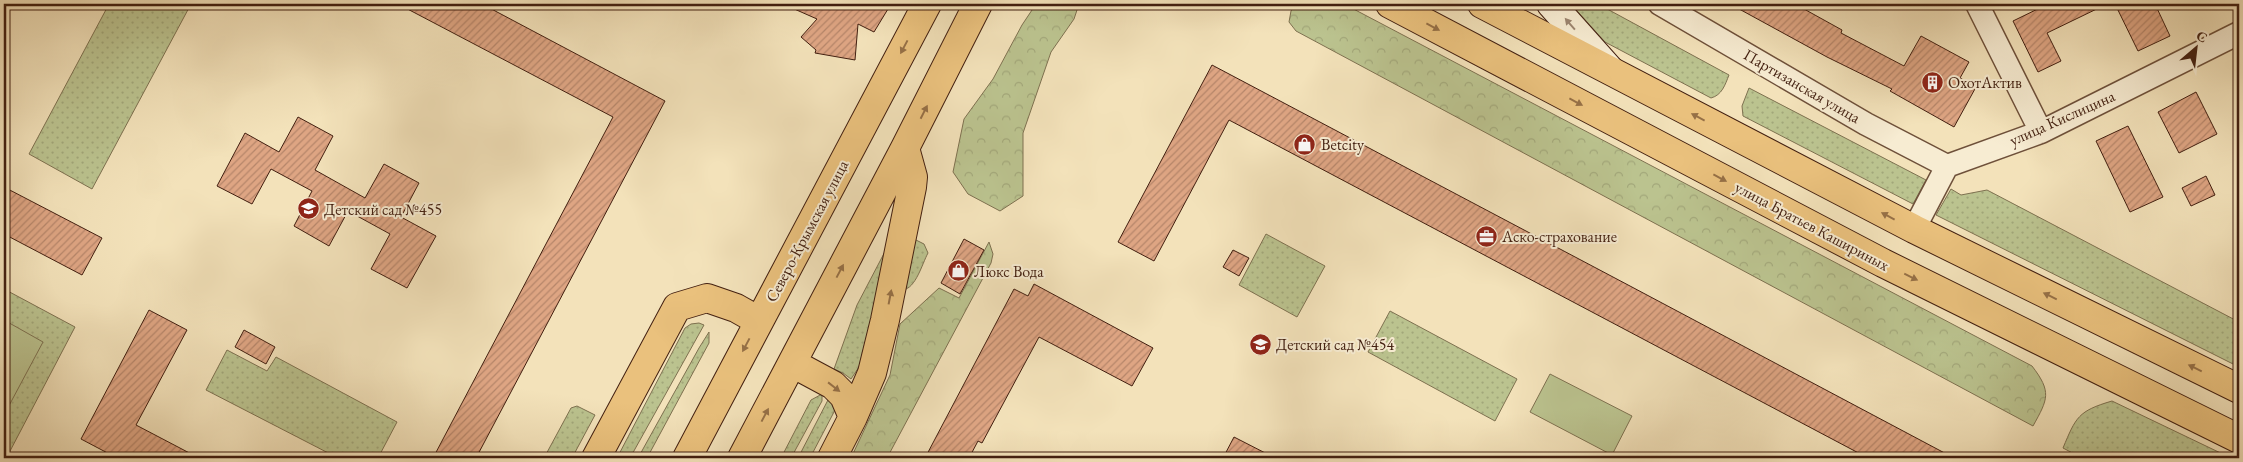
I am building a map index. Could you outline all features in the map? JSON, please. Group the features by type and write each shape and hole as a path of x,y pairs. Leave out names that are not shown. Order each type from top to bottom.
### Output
{"main road":[{"name":"Северо-Крымская улица","path":"687,458 927,4"},
{"path":"742,458 905,148 978,4"},
{"name":"улица Братьев Кашириных","path":"1390,4 1883,263 2239,439"},
{"path":"1482,4 1914,230 2239,389"},
{"path":"1551,4 1611,71"},
{"path":"832,458 853,417 872,373 885,320 912,187 913,177 905,148"},
{"path":"596,458 677,307 707,298 736,308 759,321"},
{"path":"792,363 833,385 844,396 853,417"}],"street":[{"name":"Партизанская улица","path":"1660,4 1866,124 1947,166"},
{"path":"1978,4 2040,132"},
{"name":"улица Кислицина","path":"1947,166 2040,132 2239,33"},
{"path":"1914,230 1947,166"}],"green space":[{"path":"109,4 191,4 92,189 29,154"},
{"path":"1036,4 1079,4 1074,19 1051,52 1023,133 1023,196 1000,211 968,194 953,172 964,119 993,79 1022,25"},
{"path":"1295,4 1344,4 2032,366 2043,383 2046,396 2033,426 1296,31 1289,22 1291,11"},
{"path":"1571,4 1598,4 1729,75 1724,86 1718,95 1711,98 1605,42"},
{"path":"1749,88 1926,180 1913,204 1743,116 1742,106"},
{"path":"1951,189 1961,195 1987,190 2239,322 2239,367 1936,215"},
{"path":"1266,234 1325,266 1297,317 1239,285"},
{"path":"914,239 924,244 928,253 912,285 903,290"},
{"path":"890,242 859,367 851,379 834,369 857,305"},
{"path":"989,242 993,254 991,263 887,458 851,458 890,375 900,324 939,288 959,298"},
{"path":"4,289 75,327 9,453 17,458 4,458"},
{"path":"1390,311 1517,379 1495,421 1368,352"},
{"path":"4,320 43,342 4,415"},
{"path":"699,323 704,325 630,458 617,458 685,328 691,324"},
{"path":"709,332 709,343 647,458 638,458 699,348"},
{"path":"227,350 267,371 276,357 397,422 378,458 338,458 206,390"},
{"path":"1550,374 1632,416 1612,455 1530,412"},
{"path":"822,394 822,401 791,458 781,458 811,400"},
{"path":"829,398 835,407 834,412 810,458 798,458"},
{"path":"2112,401 2231,458 2082,458 2063,448 2075,422 2085,412"},
{"path":"577,406 595,415 572,458 544,458 571,408"}],"building":[{"path":"398,4 482,4 665,101 476,458 433,458 613,117"},
{"path":"783,4 891,4 874,32 858,24 855,60 815,53 816,50 801,37 817,19"},
{"path":"1730,4 1795,4 1842,30 1841,33 1904,66 1921,36 1969,62 1960,78 1976,87 1954,127 1890,91 1892,89 1827,57"},
{"path":"2048,4 2107,4 2047,33 2061,61 2038,72 2013,21"},
{"path":"2115,4 2155,4 2170,36 2138,51"},
{"path":"1212,65 1954,458 1868,458 1229,120 1154,261 1118,242"},
{"path":"2196,92 2217,134 2179,153 2158,112"},
{"path":"298,117 333,136 315,170 365,198 384,164 419,183 401,217 436,236 407,288 371,269 390,234 348,211 329,246 294,226 312,191 271,169 252,204 217,186 245,133 279,152"},
{"path":"2128,126 2163,197 2130,212 2096,141"},
{"path":"2206,176 2215,195 2191,206 2182,188"},
{"path":"4,187 102,238 82,275 4,234"},
{"path":"964,239 984,250 960,294 941,283"},
{"path":"1233,250 1249,258 1239,276 1223,267"},
{"path":"1034,284 1153,348 1132,386 1039,337 982,443 978,441 969,458 925,458 1014,289 1028,296"},
{"path":"149,310 187,330 136,425 199,458 117,458 81,439"},
{"path":"244,330 275,347 266,364 235,347"},
{"path":"1234,437 1275,458 1223,458"}],"place":[{"name":"ОхотАктив","path":"1932,82"},
{"name":"Betcity","path":"1305,144"},
{"name":"Детский сад №455","path":"308,209"},
{"name":"Аско-страхование","path":"1486,236"},
{"name":"Люкс Вода","path":"958,271"},
{"name":"Детский сад №454","path":"1260,344"}]}
